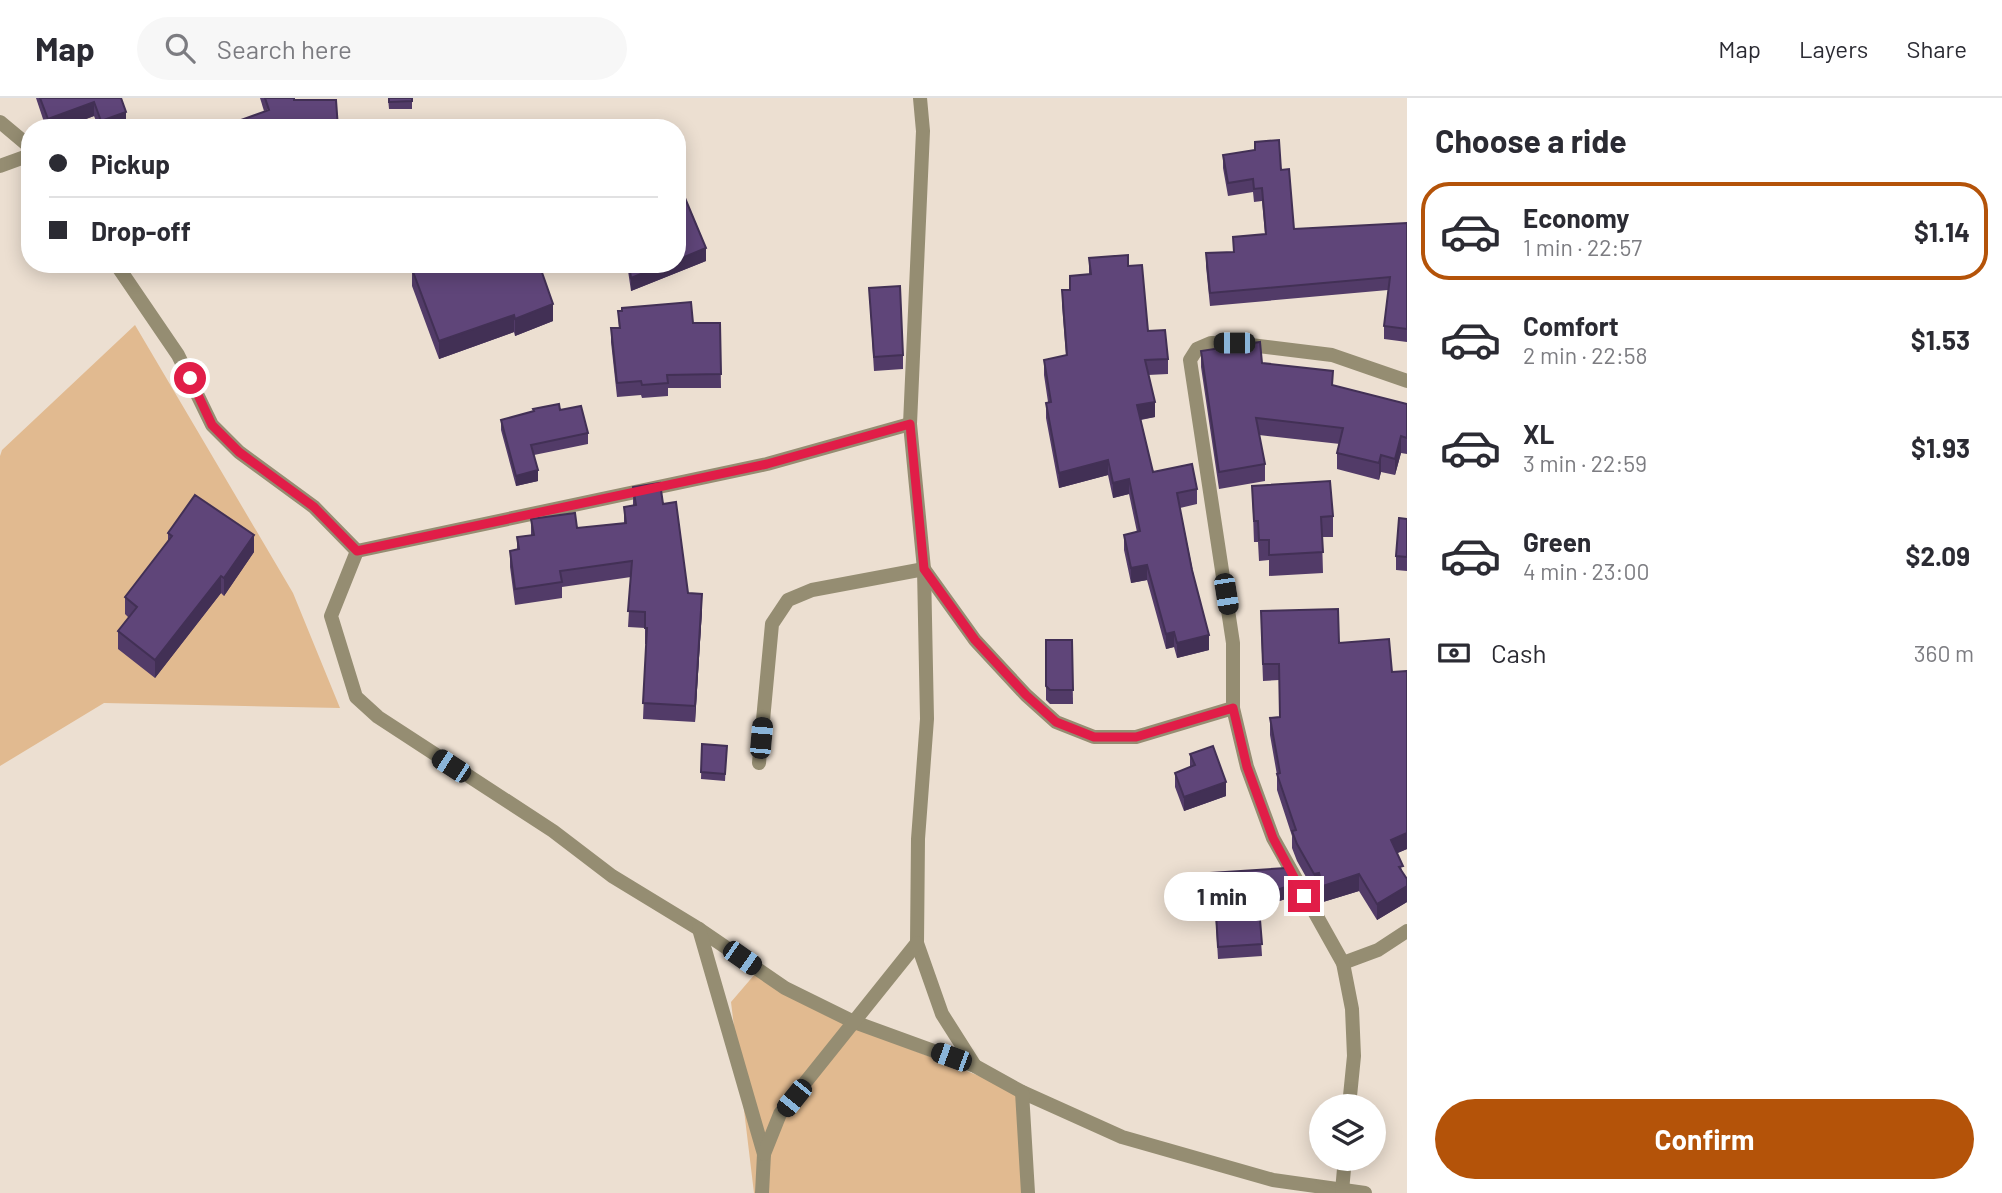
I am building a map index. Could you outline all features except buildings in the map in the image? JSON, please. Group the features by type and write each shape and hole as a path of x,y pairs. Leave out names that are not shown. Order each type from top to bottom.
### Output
{"street":[{"path":"920,98 923,131 910,424 924,569 928,719 918,839 917,943 942,1014 975,1066"},
{"path":"0,122 21,140"},
{"path":"0,166 21,158"},
{"path":"122,273 178,355 212,425 239,452 314,507 357,551"},
{"path":"1350,1094 1354,1056 1352,1009 1343,962 1273,838 1247,767 1233,708 1233,643 1190,360 1198,349 1211,343 1234,343 1332,355 1407,381"},
{"path":"357,551 767,464 910,424"},
{"path":"357,551 331,616 356,697 378,718 553,831 612,876 699,929 785,988 854,1022 975,1066 1022,1092 1122,1137 1273,1180 1365,1193"},
{"path":"924,569 975,640 1026,695 1056,722 1094,737 1136,737 1233,708"},
{"path":"759,763 772,624 788,600 812,590 924,569"},
{"path":"699,929 764,1154"},
{"path":"1343,962 1378,950 1407,932"},
{"path":"762,1193 764,1154 780,1114 917,943"},
{"path":"1022,1092 1028,1193"},
{"path":"1342,1191 1344,1171"}],"shaded area":[{"path":"135,325 293,593 340,708 104,703 0,766 0,456 2,450"},
{"path":"755,974 897,1044 1026,1094 1027,1193 754,1193 731,1002"}],"route":[{"path":"190,378 212,425 239,452 314,507 357,551 767,464 910,424 924,569 975,640 1026,695 1056,722 1094,737 1136,737 1233,708 1247,767 1273,838 1304,896"}]}
